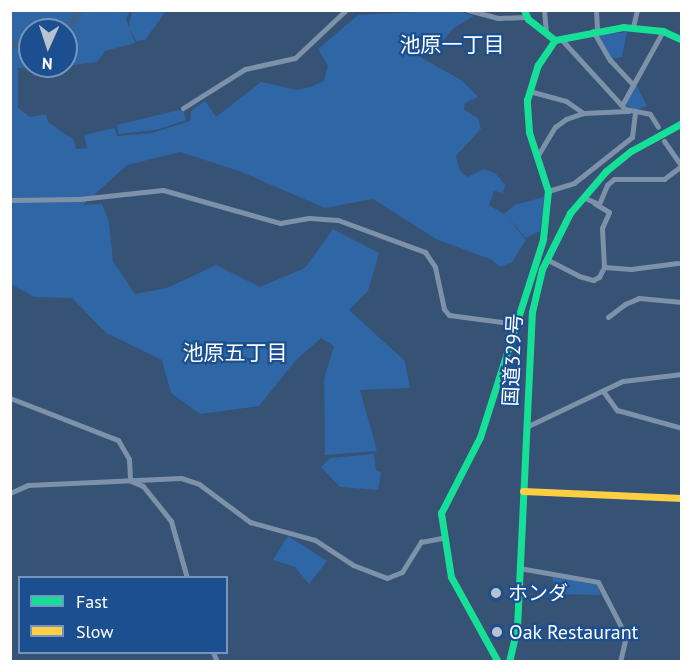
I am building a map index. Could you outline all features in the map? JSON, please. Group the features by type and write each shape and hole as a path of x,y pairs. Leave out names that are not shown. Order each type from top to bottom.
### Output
{"main road":[{"path":"525,14 558,40"},
{"path":"498,662 483,628 456,586 442,538 442,508 480,437 543,239 548,191 526,115 529,91 538,65 558,40 595,31 633,27 663,31 681,40"},
{"name":"国道329号","path":"510,662 517,627 532,312 538,279 546,260 582,197 618,161 681,123"},
{"path":"523,491 681,498"}],"street":[{"path":"183,108 244,69 295,58 346,10"},
{"path":"468,10 498,18 525,14"},
{"path":"544,10 546,32"},
{"path":"596,10 595,31 610,60 633,85"},
{"path":"633,27 637,10"},
{"path":"622,105 663,31"},
{"path":"558,40 628,111"},
{"path":"529,91 566,101 583,113"},
{"path":"538,155 561,122 583,113 628,111 650,114 658,127"},
{"path":"548,191 574,183 633,136 635,112"},
{"path":"594,203 599,204 607,185 614,179 664,179 681,167 664,141"},
{"path":"10,200 79,199 156,189 280,223 309,218 338,220 425,252 435,267 444,309 449,315 485,323 517,324"},
{"path":"546,260 593,280 604,267 602,228 609,212 582,197"},
{"path":"604,267 631,269 678,263"},
{"path":"530,278 538,279"},
{"path":"608,317 625,304 639,298 681,302"},
{"path":"526,427 623,381 681,374"},
{"path":"603,391 617,410 681,428"},
{"path":"10,398 117,440 129,459 130,480"},
{"path":"130,480 143,486 171,520 186,576"},
{"path":"10,493 27,485 130,480 189,480 250,522 315,540 353,565 387,578 402,573 421,542 442,538"},
{"path":"519,568 598,582 626,636 627,646 620,662"}],"shaded area":[{"path":"16,10 130,11 126,19 129,27 132,11 166,11 145,40 136,41 129,28 135,43 105,51 97,62 78,64 78,18 18,18 18,108 30,117 46,114 48,122 74,140 76,149 87,148 84,135 115,128 117,136 152,133 190,121 191,111 205,101 216,117 261,82 297,90 324,81 328,66 318,49 358,15 455,10 474,16 454,28 444,39 420,47 418,56 461,80 478,97 465,103 464,110 478,118 481,129 456,156 459,169 467,177 484,169 495,173 505,185 503,193 494,191 489,205 504,214 514,205 544,197 540,231 526,238 507,217 526,240 512,262 500,267 492,260 436,239 373,199 325,208 239,171 180,152 127,165 83,205 102,204 109,222 113,261 135,294 167,288 216,265 260,287 305,268 333,229 379,253 368,291 349,310 405,361 410,388 360,390 377,451 325,455 324,379 334,346 321,338 296,360 259,406 200,414 171,393 162,360 106,333 72,298 34,297 11,284 10,14"},
{"path":"627,32 622,57 611,59 596,35"},
{"path":"636,84 647,106 635,110 624,104"},
{"path":"183,109 186,120 156,130 119,134 117,125"},
{"path":"374,454 376,470 381,472 378,490 340,487 321,467 330,458"},
{"path":"288,536 327,561 309,584 295,567 273,560"},
{"path":"552,575 596,583 601,595 555,594"}],"waterway":[{"path":"74,18 79,10"},
{"path":"10,45 18,44"}],"traffic: fast":[{"path":"524,10 528,19 555,40 623,27 663,31 682,40"},
{"path":"498,662 451,577 441,513 480,437 543,239 548,191 529,132 527,100 538,65 555,40"},
{"path":"509,662 517,628 532,312 542,269 570,213 606,171 631,151 682,123"}],"traffic: slow":[{"path":"523,491 682,498"}],"place":[{"name":"ホンダ","path":"496,593"},
{"name":"Oak Restaurant","path":"497,632"}],"district":[{"name":"池原一丁目","path":"452,45"},
{"name":"池原五丁目","path":"235,353"}]}
